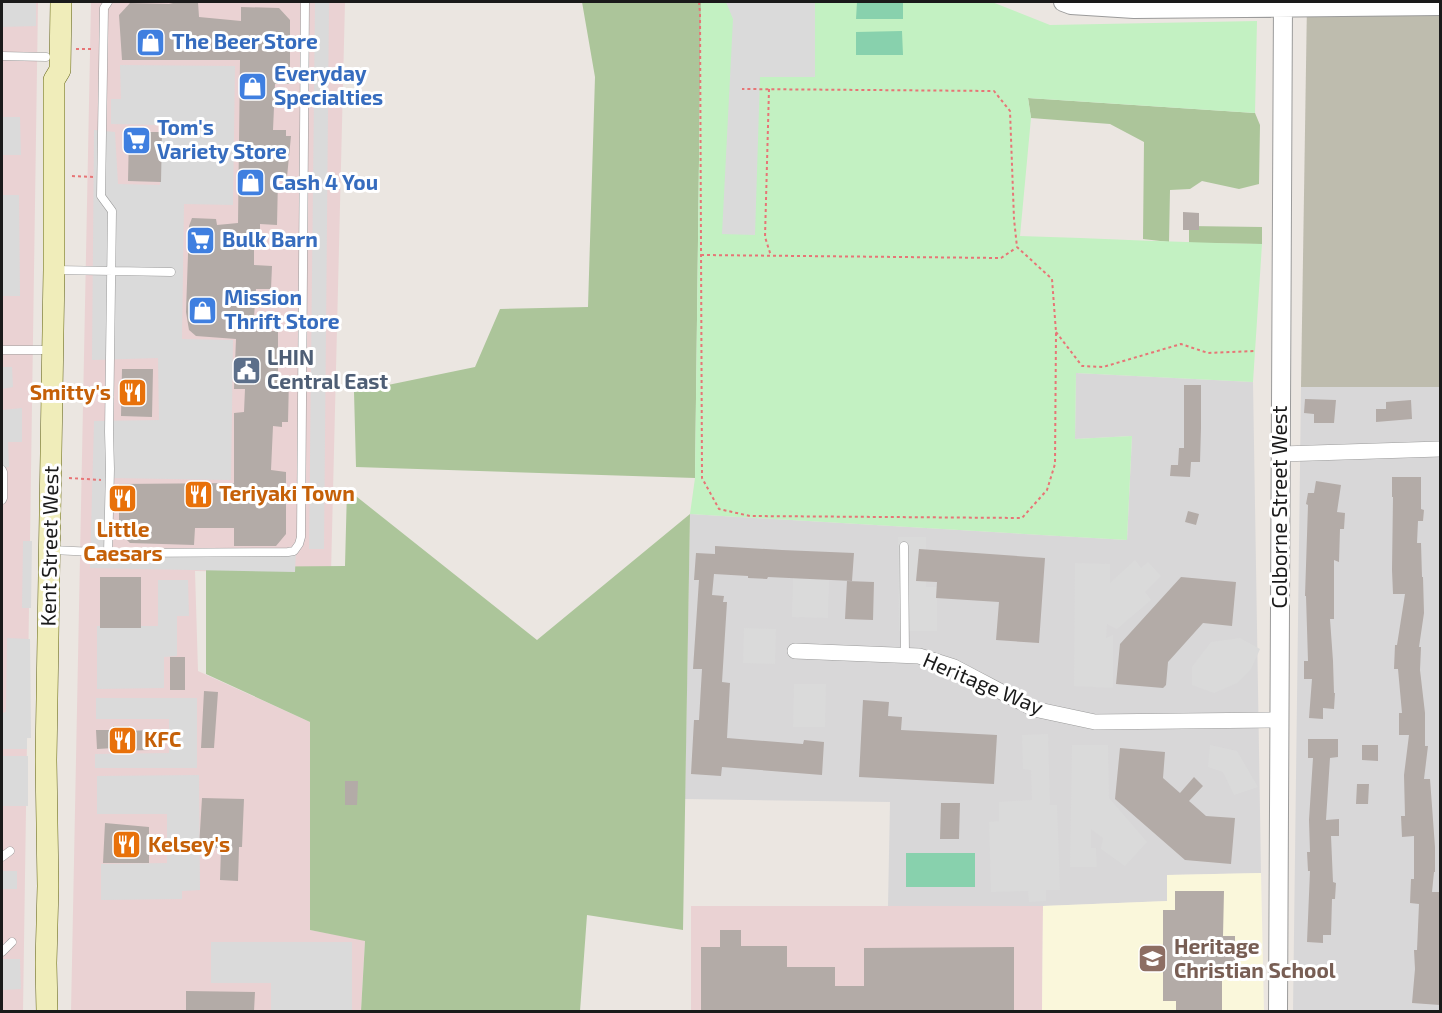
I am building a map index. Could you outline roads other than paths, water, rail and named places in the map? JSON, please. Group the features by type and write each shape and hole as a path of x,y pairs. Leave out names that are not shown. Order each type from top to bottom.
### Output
{"main road":[{"name":"Kent Street West","path":"47,2 46,74 54,80"},
{"name":"Kent Street West","path":"47,1011 46,760 54,270 54,80 60,70 62,2"}],"street":[{"path":"1063,2 1071,5 1134,9 1283,4 1440,6"},
{"name":"Colborne Street West","path":"1278,1011 1283,4"},
{"path":"1281,454 1440,449"},
{"name":"Heritage Way","path":"795,651 918,656 954,667 1034,709 1095,722 1279,720"}],"lane":[{"path":"108,2 104,8 101,177 101,196 112,211 108,553"},
{"path":"50,550 108,553 288,552 294,551 299,544 302,537 305,2"},
{"path":"2,56 46,57"},
{"path":"54,270 171,272"},
{"path":"2,350 53,350"},
{"path":"2,471 2,500"},
{"path":"904,546 905,655"},
{"path":"2,857 10,851"},
{"path":"2,952 12,942"}],"place":[{"name":"The Beer Store","path":"151,42"},
{"name":"Everyday Specialties","path":"253,86"},
{"name":"Tom's Variety Store","path":"136,140"},
{"name":"Cash 4 You","path":"251,183"},
{"name":"Bulk Barn","path":"201,240"},
{"name":"Mission Thrift Store","path":"203,310"},
{"name":"LHIN Central East","path":"246,370"},
{"name":"Smitty's","path":"132,393"},
{"name":"Teriyaki Town","path":"198,494"},
{"name":"Little Caesars","path":"123,499"},
{"name":"KFC","path":"123,740"},
{"name":"Kelsey's","path":"127,845"},
{"name":"Heritage Christian School","path":"1153,959"}]}
